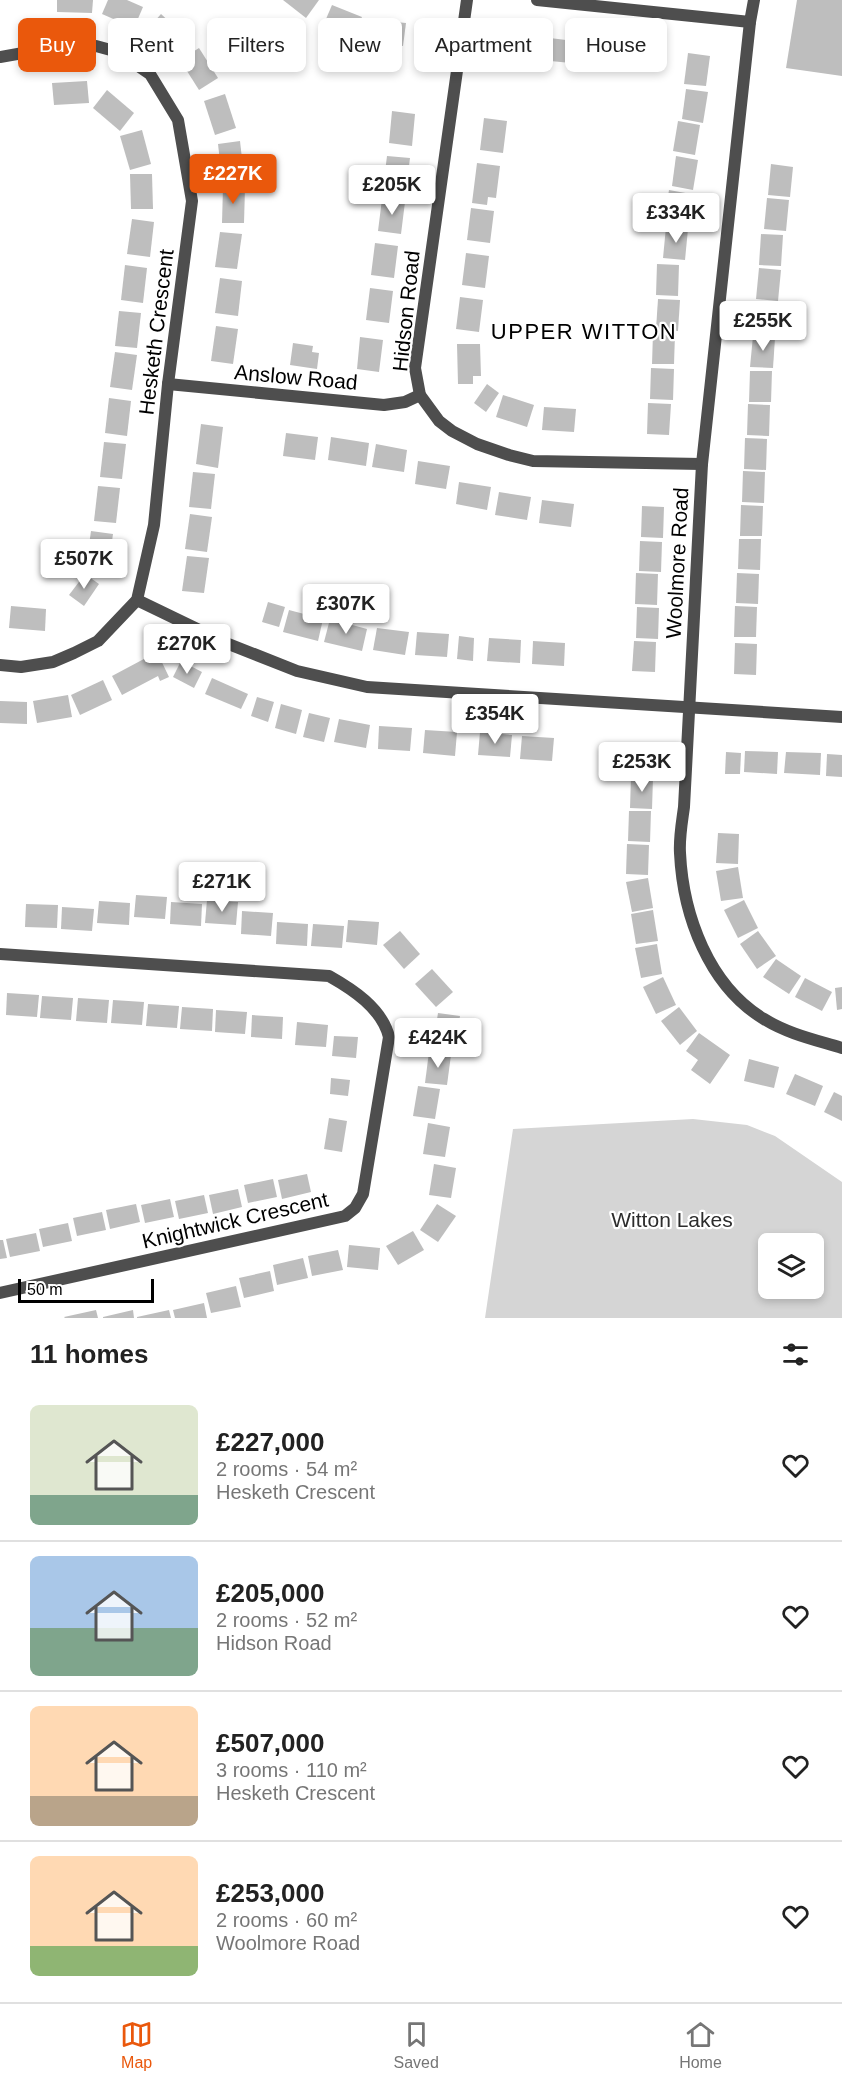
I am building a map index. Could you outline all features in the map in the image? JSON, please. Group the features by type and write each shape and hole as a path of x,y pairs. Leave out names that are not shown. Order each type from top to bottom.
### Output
{"street":[{"name":"Hidson Road","path":"467,0 415,368 420,396 429,410 452,431 477,444 532,461 702,464"},
{"path":"537,0 750,22"},
{"name":"Woolmore Road","path":"754,0 702,464 679,850 682,877 692,919 717,975 729,991 765,1020 794,1034 842,1048"},
{"name":"Hesketh Crescent","path":"0,57 51,48 96,46 118,52 150,74 178,120 192,201 168,384 154,525 137,600"},
{"name":"Anslow Road","path":"168,384 384,405 405,402 420,396"},
{"path":"0,665 21,667 53,662 74,653 98,641 137,600 226,644 297,671 367,687 842,717"},
{"name":"Knightwick Crescent","path":"0,954 329,976 355,990 380,1018 387,1028 389,1037 363,1194 356,1208 345,1216 0,1293"}],"green space":[{"name":"Witton Lakes","path":"693,1119 747,1125 775,1136 842,1182 842,1318 485,1318 513,1129"}],"building":[{"path":"57,0 93,0 92,13 57,12"},
{"path":"108,0 127,0 143,7 138,18 111,18 102,14"},
{"path":"283,0 319,0 306,18"},
{"path":"797,0 842,0 842,76 786,68"},
{"path":"332,5 362,17 362,18 326,18"},
{"path":"402,23 406,23 402,46"},
{"path":"553,38 565,40 565,62 553,61"},
{"path":"199,48 207,61 207,72 214,72 218,78 199,90 188,72 195,72 195,51"},
{"path":"688,53 710,56 706,86 684,84"},
{"path":"87,81 89,103 54,105 52,83"},
{"path":"686,89 708,92 703,123 682,119"},
{"path":"107,90 134,113 120,131 93,108"},
{"path":"225,94 236,128 215,135 204,101"},
{"path":"392,111 415,114 412,146 389,143"},
{"path":"484,118 507,121 503,153 480,150"},
{"path":"678,121 700,125 695,155 673,151"},
{"path":"142,130 151,164 130,170 120,136"},
{"path":"240,141 244,176 222,179 218,144"},
{"path":"387,156 410,158 406,190 383,188"},
{"path":"676,156 698,160 693,190 672,186"},
{"path":"477,163 500,166 496,198 488,197 487,205 472,203"},
{"path":"771,164 793,167 790,197 768,195"},
{"path":"130,174 152,174 153,209 131,209"},
{"path":"223,187 245,188 244,223 222,223"},
{"path":"669,190 691,194 686,224 664,221"},
{"path":"767,198 789,200 786,231 764,229"},
{"path":"382,199 405,202 401,234 378,231"},
{"path":"471,208 494,211 490,243 467,240"},
{"path":"132,219 154,222 150,257 127,254"},
{"path":"666,227 688,229 685,260 663,258"},
{"path":"220,232 242,234 237,269 215,267"},
{"path":"761,234 783,235 781,266 759,265"},
{"path":"375,243 398,246 394,278 371,275"},
{"path":"466,253 489,256 485,288 462,285"},
{"path":"657,264 679,265 678,296 656,295"},
{"path":"125,265 147,268 143,303 121,300"},
{"path":"759,268 781,270 778,301 756,299"},
{"path":"220,278 242,281 238,316 215,313"},
{"path":"370,288 393,291 389,323 366,320"},
{"path":"460,297 483,300 479,332 456,329"},
{"path":"658,299 680,300 678,331 656,329"},
{"path":"754,301 776,303 773,334 751,332"},
{"path":"119,311 141,313 137,348 115,346"},
{"path":"216,326 238,329 233,364 211,361"},
{"path":"653,333 675,334 674,364 652,364"},
{"path":"753,336 775,338 773,368 750,367"},
{"path":"360,337 383,340 379,372 357,369"},
{"path":"293,343 313,346 312,352 319,353 317,369 290,365"},
{"path":"457,344 480,344 481,376 473,376 473,384 458,384"},
{"path":"115,352 137,355 132,390 110,387"},
{"path":"651,368 674,369 673,400 650,399"},
{"path":"750,371 772,371 771,402 749,402"},
{"path":"487,384 499,393 486,412 474,403"},
{"path":"503,395 534,405 527,427 496,417"},
{"path":"109,398 131,401 127,436 105,433"},
{"path":"648,403 671,404 669,435 647,434"},
{"path":"748,404 770,405 769,436 747,435"},
{"path":"544,407 576,409 574,432 542,430"},
{"path":"201,424 223,427 218,468 196,464"},
{"path":"286,433 318,437 315,460 283,456"},
{"path":"331,437 369,443 366,466 328,460"},
{"path":"745,438 767,439 766,470 744,469"},
{"path":"104,442 126,444 122,479 100,477"},
{"path":"376,444 407,450 404,472 372,467"},
{"path":"418,461 450,466 446,489 415,484"},
{"path":"743,471 765,472 764,503 742,502"},
{"path":"193,472 215,474 211,509 189,507"},
{"path":"459,482 491,487 487,510 456,504"},
{"path":"98,486 120,488 116,523 94,521"},
{"path":"499,492 531,497 527,520 495,515"},
{"path":"542,500 574,504 571,527 539,523"},
{"path":"741,505 763,506 762,536 740,536"},
{"path":"642,506 664,507 663,538 641,537"},
{"path":"190,514 212,517 207,552 185,549"},
{"path":"91,531 113,534 108,569 86,566"},
{"path":"739,539 761,539 760,570 738,569"},
{"path":"640,541 662,542 661,572 639,571"},
{"path":"187,556 209,558 204,593 182,591"},
{"path":"636,573 658,574 657,605 635,604"},
{"path":"737,573 759,574 758,604 736,603"},
{"path":"85,574 99,584 84,606 69,595"},
{"path":"268,602 285,607 279,627 262,622"},
{"path":"11,606 46,609 45,631 9,628"},
{"path":"735,606 757,607 756,637 734,637"},
{"path":"637,607 659,608 658,639 636,638"},
{"path":"289,610 323,619 318,641 283,632"},
{"path":"330,619 367,629 362,651 324,642"},
{"path":"377,628 409,632 405,655 373,650"},
{"path":"417,632 449,634 447,657 415,655"},
{"path":"459,636 474,638 473,661 457,659"},
{"path":"489,638 521,640 520,663 487,661"},
{"path":"533,641 565,643 564,666 532,664"},
{"path":"634,641 656,642 655,672 632,671"},
{"path":"735,643 757,644 756,675 734,674"},
{"path":"157,652 169,677 160,681 158,676 122,695 112,676"},
{"path":"181,661 202,672 194,688 173,677"},
{"path":"212,678 248,694 241,709 205,694"},
{"path":"103,680 112,700 80,715 71,695"},
{"path":"68,695 72,717 37,723 33,701"},
{"path":"257,697 274,702 268,722 251,716"},
{"path":"0,701 27,702 27,724 0,723"},
{"path":"281,704 302,710 296,734 275,728"},
{"path":"309,713 330,718 324,742 303,737"},
{"path":"339,719 370,725 366,748 334,742"},
{"path":"379,726 412,728 410,751 378,749"},
{"path":"425,730 457,732 455,756 423,753"},
{"path":"480,732 512,735 510,757 478,755"},
{"path":"522,736 554,738 552,761 520,759"},
{"path":"629,745 651,745 650,776 628,776"},
{"path":"745,751 778,752 777,774 744,772"},
{"path":"726,752 741,753 740,774 725,774"},
{"path":"786,752 821,753 820,775 784,773"},
{"path":"827,754 842,755 842,777 826,776"},
{"path":"631,777 653,778 652,809 630,808"},
{"path":"629,811 651,811 650,842 628,841"},
{"path":"718,833 739,834 738,864 716,863"},
{"path":"627,844 649,845 648,875 626,874"},
{"path":"738,867 743,898 721,901 716,871"},
{"path":"648,878 653,908 632,912 626,882"},
{"path":"136,895 167,897 165,919 134,917"},
{"path":"207,900 238,902 236,925 205,923"},
{"path":"744,900 758,928 738,938 724,910"},
{"path":"99,901 130,903 129,925 97,923"},
{"path":"171,902 202,904 201,926 170,924"},
{"path":"26,904 58,905 57,928 25,927"},
{"path":"62,907 94,909 92,931 61,929"},
{"path":"653,910 658,941 636,944 631,914"},
{"path":"242,911 273,913 271,936 241,934"},
{"path":"348,920 379,922 377,945 346,942"},
{"path":"277,922 308,924 307,946 276,944"},
{"path":"313,924 344,926 342,948 311,946"},
{"path":"400,931 420,954 404,969 383,945"},
{"path":"758,931 776,956 757,969 740,944"},
{"path":"657,944 662,974 641,978 635,948"},
{"path":"776,959 801,976 789,994 763,977"},
{"path":"432,969 453,992 436,1007 415,984"},
{"path":"663,977 676,1005 656,1014 643,987"},
{"path":"805,978 832,992 822,1011 795,997"},
{"path":"842,987 842,1009 837,1010 835,988"},
{"path":"7,993 39,995 37,1017 6,1015"},
{"path":"42,996 73,998 71,1020 40,1018"},
{"path":"78,998 109,1000 107,1023 76,1021"},
{"path":"113,1000 144,1002 142,1025 111,1023"},
{"path":"148,1004 179,1006 177,1028 146,1026"},
{"path":"182,1007 213,1009 212,1031 180,1029"},
{"path":"679,1007 697,1031 680,1045 661,1021"},
{"path":"216,1010 247,1012 245,1034 215,1032"},
{"path":"438,1013 460,1016 455,1047 433,1044"},
{"path":"252,1015 283,1017 282,1039 251,1037"},
{"path":"297,1022 328,1025 326,1047 295,1045"},
{"path":"699,1033 730,1055 710,1084 691,1070 698,1060 686,1051"},
{"path":"334,1036 358,1037 356,1058 332,1056"},
{"path":"429,1052 451,1055 447,1085 425,1083"},
{"path":"749,1059 779,1067 774,1088 744,1081"},
{"path":"795,1074 823,1086 815,1106 786,1094"},
{"path":"331,1078 350,1080 348,1096 330,1094"},
{"path":"418,1086 440,1089 435,1119 413,1116"},
{"path":"834,1092 842,1096 842,1121 824,1112"},
{"path":"329,1118 347,1121 342,1152 324,1149"},
{"path":"428,1123 450,1127 445,1157 423,1154"},
{"path":"434,1164 456,1168 451,1198 429,1195"},
{"path":"307,1174 311,1192 282,1199 278,1180"},
{"path":"273,1179 277,1197 248,1203 244,1185"},
{"path":"238,1189 242,1207 213,1214 209,1195"},
{"path":"204,1195 208,1213 179,1219 175,1201"},
{"path":"170,1199 174,1217 145,1223 141,1205"},
{"path":"136,1204 140,1222 110,1229 106,1210"},
{"path":"437,1204 456,1216 438,1242 420,1230"},
{"path":"102,1212 106,1230 77,1236 73,1218"},
{"path":"68,1223 72,1241 43,1247 39,1229"},
{"path":"413,1231 424,1250 398,1265 386,1246"},
{"path":"36,1233 40,1251 10,1257 6,1239"},
{"path":"0,1240 3,1240 7,1258 0,1259"},
{"path":"349,1245 380,1248 378,1270 347,1267"},
{"path":"338,1250 343,1270 312,1276 308,1256"},
{"path":"303,1258 308,1278 277,1285 273,1265"},
{"path":"270,1271 274,1291 244,1298 239,1278"},
{"path":"236,1286 241,1307 211,1313 206,1293"},
{"path":"204,1303 207,1318 175,1318 173,1310"},
{"path":"96,1310 98,1318 64,1317"},
{"path":"133,1310 134,1318 103,1318 103,1317"},
{"path":"169,1310 171,1318 137,1318 137,1317"}],"district":[{"name":"UPPER WITTON","path":"584,331"}]}
